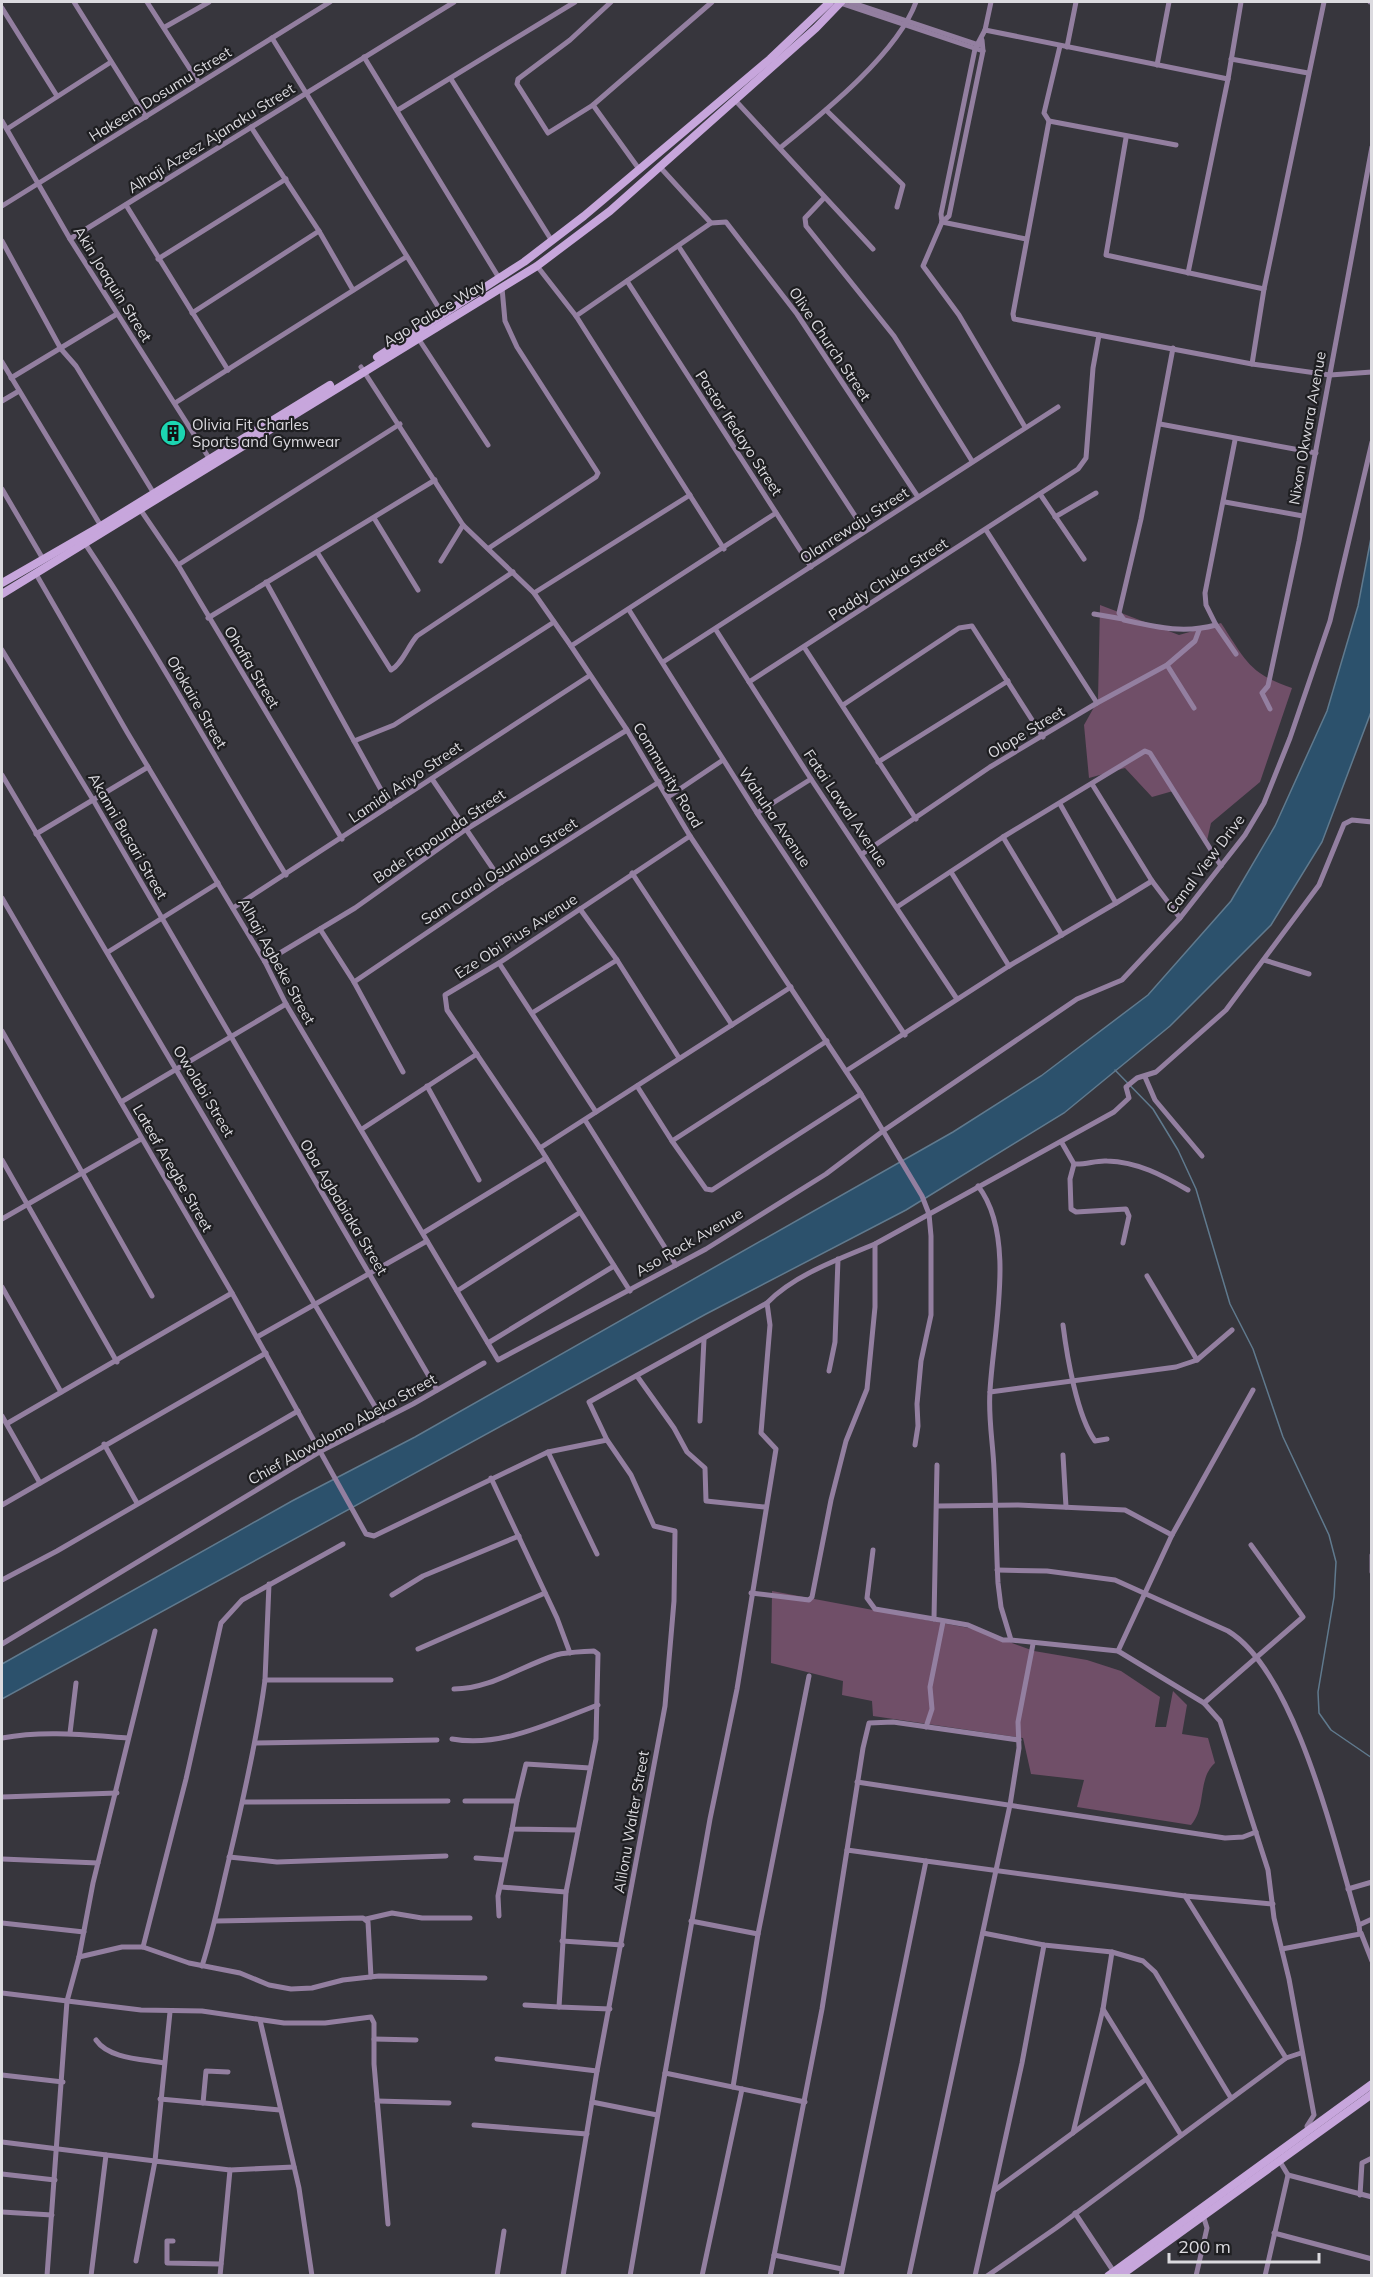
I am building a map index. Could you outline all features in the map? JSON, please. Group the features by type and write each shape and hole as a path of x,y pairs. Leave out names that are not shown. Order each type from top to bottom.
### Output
{"main road":[{"name":"Ago Palace Way","path":"2,594 363,369 442,313 500,278 552,241 770,59 830,2"},
{"name":"Ago Palace Way","path":"2,583 101,526 209,458 418,338 537,266 606,214 841,2"},
{"path":"600,202 606,214"},
{"path":"592,209 597,221"},
{"path":"1114,2274 1232,2190 1371,2084"},
{"path":"1114,2274 1203,2215 1232,2190 1337,2121 1371,2094"}],"street":[{"path":"74,2 146,117"},
{"path":"147,2 199,83"},
{"path":"165,27 209,2"},
{"name":"Hakeem Dosumu Street","path":"2,206 330,2"},
{"name":"Alhaji Azeez Ajanaku Street","path":"70,239 454,2"},
{"path":"398,110 575,2"},
{"path":"611,2 570,40 522,75 517,84 549,134 593,105 712,2"},
{"path":"841,2 907,21"},
{"path":"850,2 980,46"},
{"path":"780,148 826,110 871,65 907,21 916,2"},
{"path":"991,2 941,214 942,222 924,266 959,315 1025,427"},
{"path":"1076,2 1044,112 1049,121 1026,239 1014,319 1252,364 1330,375 1371,372"},
{"path":"1157,65 1168,2"},
{"path":"1188,273 1228,79 1241,2"},
{"path":"1252,364 1264,290 1324,2"},
{"path":"2,8 57,96"},
{"path":"985,30 1228,79"},
{"path":"272,38 442,313"},
{"path":"364,57 500,278"},
{"path":"1231,58 1308,73"},
{"path":"7,129 111,62"},
{"path":"451,79 552,241"},
{"path":"734,99 873,249"},
{"path":"593,105 639,169"},
{"path":"826,110 903,185 897,207"},
{"name":"Akin Joaquin Street","path":"2,121 70,239 209,458"},
{"path":"1049,121 1126,138 1176,145"},
{"path":"251,127 319,231 353,290"},
{"path":"1126,138 1106,255 1264,290"},
{"name":"Nixon Okwara Avenue","path":"1270,709 1262,693 1268,687 1316,453 1371,147"},
{"path":"576,316 711,223 659,166"},
{"path":"158,259 286,179"},
{"path":"824,198 805,218 806,226 894,336 972,461"},
{"path":"126,205 228,370"},
{"name":"Olive Church Street","path":"711,223 726,222 783,295 918,497"},
{"path":"942,222 1026,239"},
{"path":"192,313 319,231"},
{"path":"2,241 61,349 76,366 153,492"},
{"path":"679,247 865,531"},
{"path":"176,403 406,257"},
{"path":"537,266 576,316 724,549"},
{"name":"Pastor Ifedayo Street","path":"571,646 724,549 776,513 627,281"},
{"path":"489,548 596,477 598,472 517,347 505,321 502,288"},
{"path":"11,378 117,314"},
{"name":"Paddy Chuka Street","path":"749,682 1078,469 1086,458 1099,335"},
{"path":"418,338 488,445"},
{"path":"1124,620 1119,613 1160,424 1173,348"},
{"path":"2,362 101,526"},
{"name":"Community Road","path":"363,369 463,525 534,593 571,646 627,730 690,836 861,1094 922,1196 930,1214"},
{"path":"2,401 19,391"},
{"name":"Olanrewaju Street","path":"663,662 716,630 1058,407"},
{"path":"178,565 399,424"},
{"path":"1160,424 1235,440 1316,453"},
{"path":"1235,440 1225,502 1205,593 1206,605 1216,625 1236,654"},
{"name":"Canal View Drive","path":"883,1131 1077,999 1122,980 1180,918 1245,836 1264,803 1290,738 1330,621 1371,442"},
{"path":"208,618 435,480"},
{"path":"2,489 43,559"},
{"path":"1055,517 1096,493"},
{"path":"1040,494 1084,559"},
{"path":"534,593 690,495"},
{"path":"1225,502 1303,516"},
{"name":"Ohafia Street","path":"140,509 178,565 342,839"},
{"path":"776,513 811,567"},
{"path":"374,518 418,590"},
{"path":"441,561 463,525"},
{"path":"986,530 1097,703"},
{"name":"Ofokaire Street","path":"84,542 136,620 219,766 286,875"},
{"path":"317,552 391,670 399,664 406,647 417,636 513,572"},
{"name":"Alhaji Agbeke Street","path":"36,574 265,962 286,1004 498,1360"},
{"path":"267,582 390,806"},
{"name":"Wahuha Avenue","path":"629,610 757,813 905,1035"},
{"path":"1094,614 1175,631 1199,630 1216,625"},
{"path":"354,741 394,725 554,622"},
{"path":"843,705 965,626 972,626 1043,737"},
{"name":"Fatai Lawal Avenue","path":"716,630 811,779 957,999"},
{"name":"Olope Street","path":"862,854 990,767 1097,703 1167,665 1195,641 1199,630"},
{"path":"804,647 916,819"},
{"name":"Akanni Busari Street","path":"2,650 92,798 230,1037"},
{"path":"1167,665 1194,708"},
{"name":"Lamidi Ariyo Street","path":"233,908 589,676"},
{"path":"878,762 1008,681"},
{"name":"Bode Fapounda Street","path":"265,962 394,881 465,830 627,730"},
{"path":"897,907 1003,837 1142,752 1150,753 1221,866"},
{"path":"668,797 723,760"},
{"path":"36,834 148,766"},
{"name":"Owolabi Street","path":"2,775 383,1420"},
{"path":"432,779 502,882"},
{"path":"757,813 811,779"},
{"name":"Sam Carol Osunlola Street","path":"354,982 502,882 659,782"},
{"path":"1092,784 1152,881 1180,918"},
{"path":"1060,804 1116,903"},
{"path":"765,1506 705,1501 705,1468 687,1452 674,1428 637,1376 767,1303 781,1291 838,1259 875,1244 978,1186 1062,1143 1126,1103 1129,1098 1126,1087 1137,1078 1156,1072 1226,1010 1323,878 1344,824 1352,820 1371,822"},
{"name":"Eze Obi Pius Avenue","path":"630,1291 540,1148 447,1010 446,995 499,963 690,836"},
{"path":"1003,837 1062,935"},
{"path":"951,872 1009,966"},
{"path":"632,873 732,1025"},
{"path":"846,1071 1009,966 1152,881"},
{"path":"108,952 218,883"},
{"name":"Lateef Aregbe Street","path":"2,898 232,1293 330,1466 356,1520 366,1534 374,1536 491,1478"},
{"path":"580,909 617,960 679,1058"},
{"path":"320,929 354,982 403,1072"},
{"path":"532,1013 617,960"},
{"path":"1264,960 1309,974"},
{"path":"499,963 596,1112"},
{"path":"540,1148 792,987"},
{"path":"121,1102 286,1004"},
{"path":"2,1030 153,1296"},
{"name":"Oba Agbabiaka Street","path":"230,1037 437,1390"},
{"path":"672,1140 826,1041"},
{"path":"362,1129 477,1054"},
{"path":"1145,1077 1155,1100 1202,1156"},
{"path":"426,1086 479,1180"},
{"path":"637,1086 706,1190 712,1190 861,1094"},
{"path":"585,1120 676,1265"},
{"name":"Aso Rock Avenue","path":"498,1360 706,1249 826,1174 883,1131"},
{"path":"2,1220 141,1139"},
{"path":"1062,1143 1074,1164 1070,1179 1071,1209 1076,1212 1126,1209 1129,1216 1123,1243"},
{"path":"423,1233 546,1158"},
{"path":"2,1160 117,1362"},
{"path":"1074,1164 1088,1165 1108,1161 1145,1167 1188,1190"},
{"path":"978,1186 985,1194 995,1221 999,1276 998,1317 990,1392 997,1570 1001,1607 1011,1640"},
{"path":"457,1291 579,1213"},
{"path":"915,1445 921,1361 931,1315 930,1214"},
{"path":"257,1337 427,1241"},
{"path":"751,1593 809,1600 812,1597 831,1500 846,1441 867,1389 875,1307 875,1244"},
{"path":"829,1371 835,1342 838,1259"},
{"path":"488,1344 614,1266"},
{"path":"1147,1275 1197,1360"},
{"path":"2,1287 61,1392"},
{"path":"8,1423 117,1362 232,1293"},
{"path":"630,2276 691,1921 739,1677 776,1449 761,1433 770,1325 767,1303"},
{"path":"1063,1325 1068,1363 1093,1440 1107,1439"},
{"path":"990,1392 1157,1371 1197,1360 1232,1330"},
{"path":"700,1421 704,1339"},
{"path":"2,1505 104,1444 266,1353"},
{"name":"Chief Alowolomo Abeka Street","path":"2,1644 119,1570 151,1554 321,1451 383,1420 484,1363"},
{"name":"Alilonu Walter Street","path":"563,2276 597,2071 622,1945 664,1706 674,1601 676,1534 672,1528 654,1526 631,1475 607,1440 589,1402 637,1376"},
{"path":"1118,1651 1172,1535 1253,1390"},
{"path":"2,1580 57,1551 136,1503 298,1411"},
{"path":"2,1416 40,1483"},
{"path":"570,1653 545,1593 491,1478 548,1452 607,1440"},
{"path":"104,1444 136,1503"},
{"path":"548,1452 597,1554"},
{"path":"1063,1455 1066,1507"},
{"path":"934,1619 938,1465"},
{"path":"938,1506 996,1505 1125,1510 1172,1535"},
{"path":"392,1595 423,1576 519,1536"},
{"path":"143,1947 186,1779 221,1623 242,1600 343,1544"},
{"path":"1204,1703 1303,1617 1251,1545"},
{"path":"873,1550 867,1598 875,1609 968,1625 1003,1640 1118,1651 1204,1703 1220,1721 1268,1870 1314,2115 1307,2126 1308,2131"},
{"path":"1371,1556 1371,1572"},
{"path":"997,1570 1027,1570 1115,1580 1228,1631 1244,1642 1281,1697 1305,1746 1371,1961"},
{"path":"202,1966 216,1921 256,1743 265,1680 269,1584"},
{"path":"418,1649 545,1593"},
{"path":"926,1727 932,1709 930,1687 943,1622"},
{"path":"47,2276 63,2082 67,2001 155,1631"},
{"path":"909,2276 1010,1805 1019,1740 1018,1722 1033,1644"},
{"path":"453,1689 467,1689 500,1679 546,1659 570,1653 594,1651 598,1654 598,1705 590,1768 566,1892 559,2007"},
{"path":"733,2087 758,1934 809,1676"},
{"path":"265,1680 391,1680"},
{"path":"70,1733 76,1683"},
{"path":"452,1739 470,1743 494,1741 598,1705"},
{"path":"770,2276 837,1928 857,1782 869,1723 876,1721 1019,1740"},
{"path":"2,1738 21,1734 70,1733 128,1738"},
{"path":"256,1743 437,1740"},
{"path":"499,1916 504,1860 526,1764 590,1768"},
{"path":"857,1782 1226,1838 1243,1837 1256,1832"},
{"path":"2,1797 117,1793"},
{"path":"243,1802 448,1801"},
{"path":"465,1801 517,1801"},
{"path":"512,1829 578,1830"},
{"path":"847,1850 1185,1896 1273,1904"},
{"path":"229,1857 256,1862 446,1856"},
{"path":"476,1858 504,1860"},
{"path":"2,1859 98,1863"},
{"path":"774,2255 842,2272 926,1861"},
{"path":"1348,1889 1371,1882"},
{"path":"501,1887 566,1892"},
{"path":"1185,1896 1286,2058"},
{"path":"216,1921 366,1919 392,1913 422,1918 470,1918"},
{"path":"366,1919 371,1977"},
{"path":"1359,1925 1371,1919"},
{"path":"691,1921 758,1934"},
{"path":"2,1923 84,1932"},
{"path":"983,1933 1044,1945 1112,1952 1143,1961 1155,1972 1231,2098"},
{"path":"1282,1949 1361,1933"},
{"path":"562,1941 622,1945"},
{"path":"975,2276 995,2190 1044,1945"},
{"path":"79,1957 122,1947 143,1947 202,1966 240,1973 269,1985 291,1989 312,1988 343,1980 371,1977 485,1978"},
{"path":"1073,2133 1103,2009 1112,1952"},
{"path":"2,1993 170,2012 202,2011 260,2020 325,2024 371,2017 374,2020 377,2101 388,2224"},
{"path":"525,2005 609,2009"},
{"path":"1103,2009 1181,2135"},
{"path":"136,2261 154,2161 170,2012"},
{"path":"260,2020 294,2167 312,2276"},
{"path":"374,2038 416,2040"},
{"path":"96,2040 102,2048 117,2054 164,2063"},
{"path":"987,2276 1286,2058 1301,2053"},
{"path":"497,2059 597,2071"},
{"path":"203,2103 206,2071 228,2072"},
{"path":"665,2073 805,2102"},
{"path":"2,2074 63,2082"},
{"path":"995,2190 1145,2080"},
{"path":"702,2276 742,2089"},
{"path":"160,2099 280,2110"},
{"path":"377,2101 449,2103"},
{"path":"592,2102 657,2115"},
{"path":"474,2125 587,2134"},
{"path":"2,2142 230,2170 294,2167"},
{"path":"91,2276 106,2155"},
{"path":"1360,2195 1362,2163 1371,2158"},
{"path":"1279,2160 1288,2175 1371,2197"},
{"path":"220,2276 230,2170"},
{"path":"2,2174 55,2180"},
{"path":"1265,2276 1288,2175"},
{"path":"2,2212 52,2216"},
{"path":"1075,2213 1114,2274"},
{"path":"1196,2276 1207,2228 1203,2215"},
{"path":"497,2276 504,2231"},
{"path":"1274,2233 1371,2259"},
{"path":"173,2241 167,2241 166,2244 166,2263 221,2264"}],"shaded area":[{"path":"1100,605 1179,635 1221,623 1249,664 1266,677 1292,688 1260,782 1211,823 1206,845 1173,791 1152,797 1125,768 1089,778 1084,725 1098,700"},
{"path":"772,1591 974,1629 1034,1651 1087,1660 1121,1671 1160,1697 1155,1727 1166,1727 1173,1691 1187,1705 1182,1734 1208,1738 1215,1763 1206,1777 1196,1818 1191,1825 1077,1807 1084,1780 1031,1774 1023,1738 873,1716 872,1701 842,1695 843,1681 771,1663"}],"water":[{"path":"1371,538 1371,712 1322,842 1271,925 1170,1026 1064,1113 906,1210 706,1314 2,1699 2,1664 292,1501 415,1437 953,1132 1041,1076 1148,995 1231,901 1275,826 1327,711 1358,606"}],"waterway":[{"path":"1115,1070 1153,1109 1178,1150 1196,1189 1230,1304 1253,1349 1283,1437 1329,1535 1336,1562 1334,1597 1318,1692 1319,1713 1331,1730 1372,1758"}],"place":[{"name":"Olivia Fit Charles Sports and Gymwear","path":"173,433"}]}
